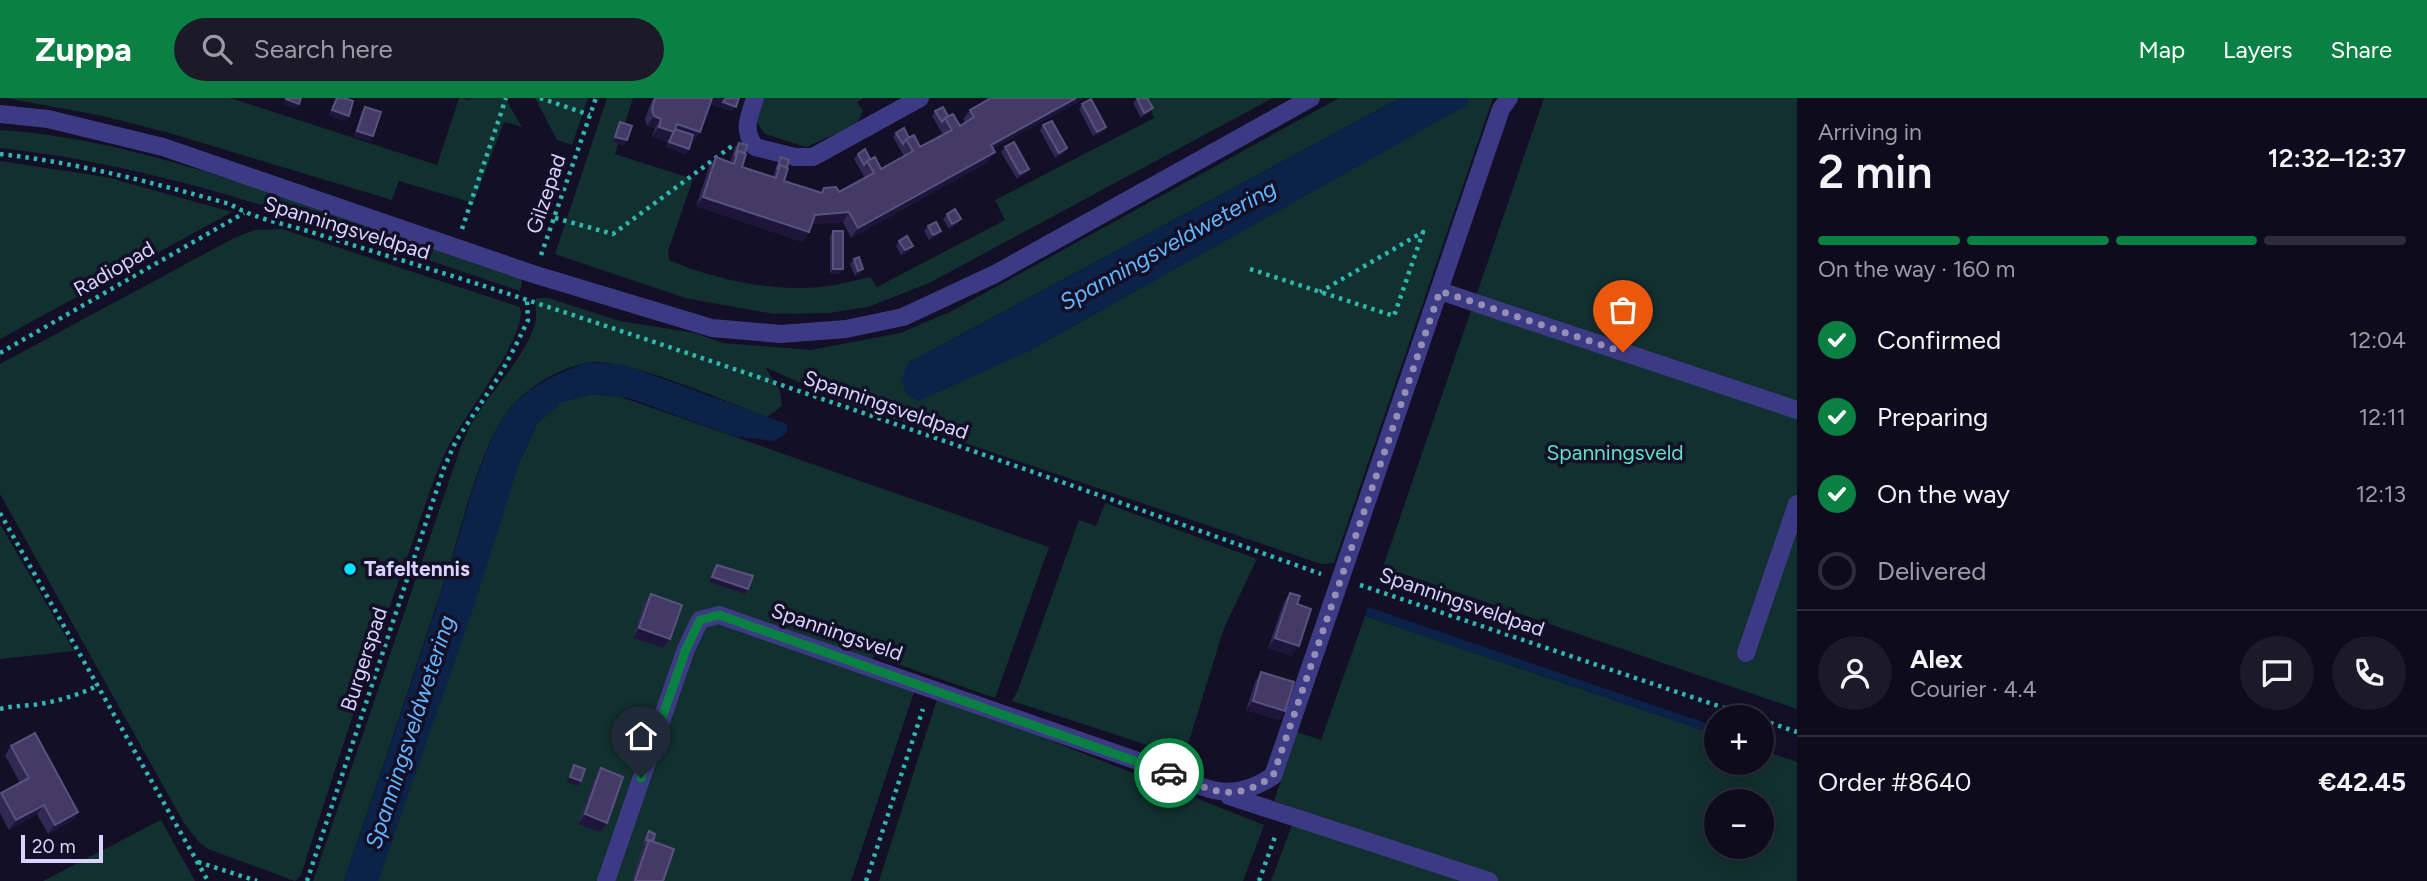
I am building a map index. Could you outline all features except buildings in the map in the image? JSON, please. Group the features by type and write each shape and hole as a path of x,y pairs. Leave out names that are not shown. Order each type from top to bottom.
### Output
{"street":[{"path":"755,98 748,121 747,136 755,147 796,158 813,158 920,98"},
{"path":"0,114 48,119 163,147 533,274 712,328 781,334 846,329 903,317 995,274 1311,98"},
{"path":"1219,793 1240,793 1257,787 1273,776 1342,581 1501,109 1509,98"},
{"path":"1440,291 1797,410"},
{"path":"1746,653 1797,504"},
{"name":"Spanningsveld","path":"606,881 686,649 700,620 719,615 1158,768 1219,793 1489,881"}],"path":[{"path":"461,229 506,98"},
{"path":"540,98 590,115"},
{"name":"Gilzepad","path":"527,300 533,274 596,98"},
{"path":"555,218 613,234 747,136"},
{"name":"Spanningsveldpad","path":"0,154 120,174 230,204 244,213 300,228 527,300 1083,489 1342,581 1361,585 1716,705"},
{"name":"Radiopad","path":"0,353 244,213"},
{"path":"1250,269 1320,292 1394,316 1423,232 1320,292"},
{"name":"Burgerspad","path":"307,881 444,468 456,441 501,373 516,345 528,320 527,300"},
{"path":"0,513 208,881"},
{"path":"0,709 54,702 97,686"},
{"path":"866,881 930,688"},
{"path":"1774,724 1797,732"},
{"path":"1259,881 1283,813"},
{"path":"198,862 257,881"}],"green space":[{"path":"5,98 231,98 437,165 459,98 505,98 522,127 504,122 473,203 399,181 392,200 166,132 98,115"},
{"path":"535,98 588,98 572,145 557,140"},
{"path":"607,98 633,98 615,154 693,179 668,251 669,260 731,280 764,286 805,288 870,277 877,287 1005,220 995,200 1154,118 1146,98 1273,98 929,283 868,307 829,313 774,314 685,298 555,254"},
{"path":"762,98 864,98 857,102 863,111 856,125 806,147 765,134 755,119"},
{"path":"1339,98 1400,98 908,363 1027,352 1466,105 1468,98 1493,98 1334,563 1321,564 836,399 765,367 780,391 782,406 767,417 624,366 603,362 575,366 553,375 523,395 497,427 480,466 344,881 313,881 461,446 473,421 515,363 530,337 536,321 536,298 548,298 620,321 695,333 723,343 811,350 900,333 952,311"},
{"name":"Spanningsveld","path":"1544,98 1797,98 1797,709 1383,567"},
{"path":"0,130 38,133 113,147 223,177 523,278 520,291 328,226 198,187 67,157 0,148"},
{"path":"0,161 106,177 232,212 0,339"},
{"path":"282,229 520,307 520,320 504,357 454,437 434,479 301,875 295,881 208,849 184,823 0,494 0,364 234,238 255,230"},
{"path":"591,394 621,397 1049,547 995,698 874,656 867,673 915,689 851,881 374,881 520,461 537,424 561,402"},
{"path":"1105,503 1257,559 1224,628 1184,757 1012,701 1079,520 1096,526"},
{"path":"0,524 74,651 0,659"},
{"path":"1365,616 1704,731 1704,775 1774,775 1774,754 1797,762 1797,881 1271,881 1298,809 1274,801 1297,732 1321,740"},
{"path":"938,696 1264,825 1243,881 879,881"},
{"path":"161,820 195,881 43,881"}],"water":[{"name":"Spanningsveldwetering","path":"1400,98 1468,98 1467,105 1027,352 919,401 907,395 901,380 908,363"},
{"name":"Spanningsveldwetering","path":"588,362 625,365 787,424 787,433 774,441 733,436 629,398 592,394 561,402 537,424 520,461 472,612 378,881 344,881 490,443 508,411 525,394 555,376"},
{"path":"1368,607 1704,723 1704,731 1365,616"}],"way so far":[{"path":"1169,773 1219,793 1240,793 1257,787 1273,776 1440,291 1623,352"}],"place":[{"name":"Tafeltennis","path":"350,569"}],"route":[{"path":"641,778 686,649 700,620 719,615 1169,773"}]}
